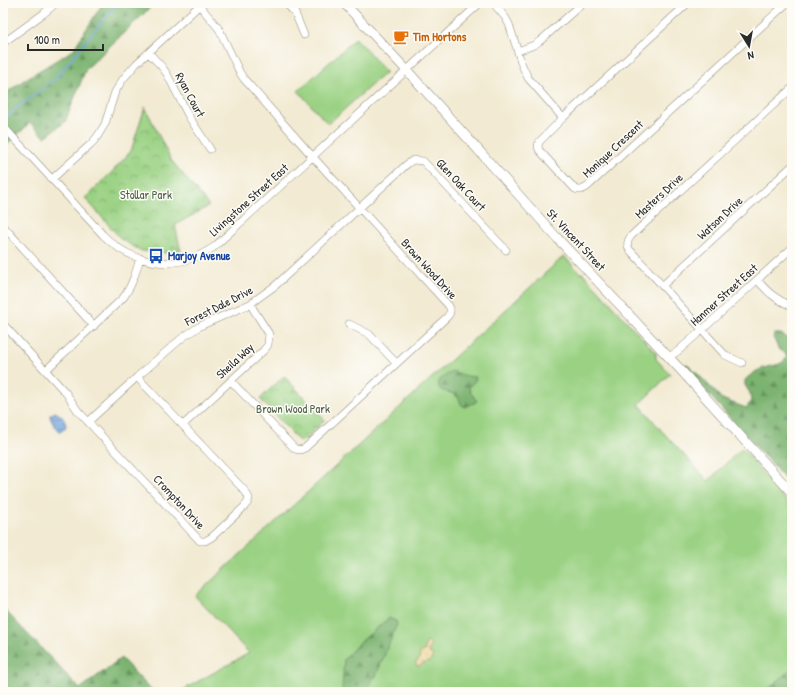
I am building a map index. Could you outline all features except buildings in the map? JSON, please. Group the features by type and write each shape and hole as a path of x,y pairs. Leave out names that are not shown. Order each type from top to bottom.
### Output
{"main road":[{"name":"St. Vincent Street","path":"344,3 558,239 792,493"}],"street":[{"path":"3,43 56,3"},
{"path":"286,3 295,13 304,35"},
{"name":"Livingstone Street East","path":"3,126 108,240 120,249 140,258 161,262 177,262 193,258 214,247 480,3"},
{"path":"493,3 507,20 522,65 528,78 563,118"},
{"path":"518,51 540,41 583,3"},
{"name":"Monique Crescent","path":"688,3 539,142 538,146 542,153 575,189 583,190 787,3"},
{"path":"52,180 92,144 97,137 105,124 119,85 129,71 201,4"},
{"name":"Brown Wood Drive","path":"201,4 219,28 244,79 451,309 450,314 447,317 305,448 300,450 295,449 231,381"},
{"name":"Ryan Court","path":"148,53 167,74 188,117 210,149"},
{"name":"Masters Drive","path":"742,363 725,355 702,330 629,249 629,239 792,88"},
{"name":"Glen Oak Court","path":"360,208 406,165 413,160 423,161 506,250"},
{"name":"Watson Drive","path":"662,286 792,166"},
{"name":"Forest Dale Drive","path":"88,422 169,348 200,326 250,304 276,285 360,208"},
{"path":"3,226 94,326"},
{"name":"Hanmer Street East","path":"668,357 678,351 702,330 792,248"},
{"path":"46,370 119,302 132,285 140,258"},
{"path":"757,280 778,300 792,306"},
{"name":"Sheila Way","path":"183,425 268,345 269,334 250,304"},
{"name":"Crompton Drive","path":"3,324 66,393 78,411 88,422 200,540 205,541 212,537 244,507 249,498 245,491 137,377"},
{"path":"349,324 369,334 396,363"}],"green space":[{"path":"103,3 155,3 86,69 65,122 45,137 30,123 3,148 3,95 27,78 73,50"},
{"path":"356,38 386,72 328,124 298,91"},
{"name":"Stollar Park","path":"145,107 171,160 209,206 175,225 181,252 169,253 141,251 121,239 85,198 131,151"},
{"path":"564,256 580,273 583,273 656,353 656,359 670,374 639,404 661,430 708,481 742,448 792,508 792,677 777,692 179,692 249,653 195,596"},
{"path":"775,334 781,334 792,341 792,487 684,367 685,364 689,365 722,399 746,408 751,402 750,393 745,385 745,380 759,370 780,364 787,357 785,353 779,350 773,337"},
{"path":"452,371 466,376 475,377 476,379 469,388 477,401 476,402 465,407 461,404 459,398 454,394 441,390 438,381"},
{"name":"Brown Wood Park","path":"284,376 325,420 301,443 260,399"},
{"path":"3,608 80,689 121,658 153,692 3,692"},
{"path":"389,618 396,621 397,624 376,676 372,679 371,685 367,692 344,692 342,689 344,659 358,644"},
{"path":"792,668 792,692 765,692"}],"sand":[{"path":"428,642 431,644 428,652 433,655 430,661 418,667 416,662 419,660 420,652 424,651 426,643"}],"water":[{"path":"55,412 65,421 66,426 61,432 50,417 50,415"}],"waterway":[{"path":"3,119 55,79 117,3"}],"place":[{"name":"Tim Hortons","path":"401,37"},
{"name":"Marjoy Avenue","path":"156,256"}]}
